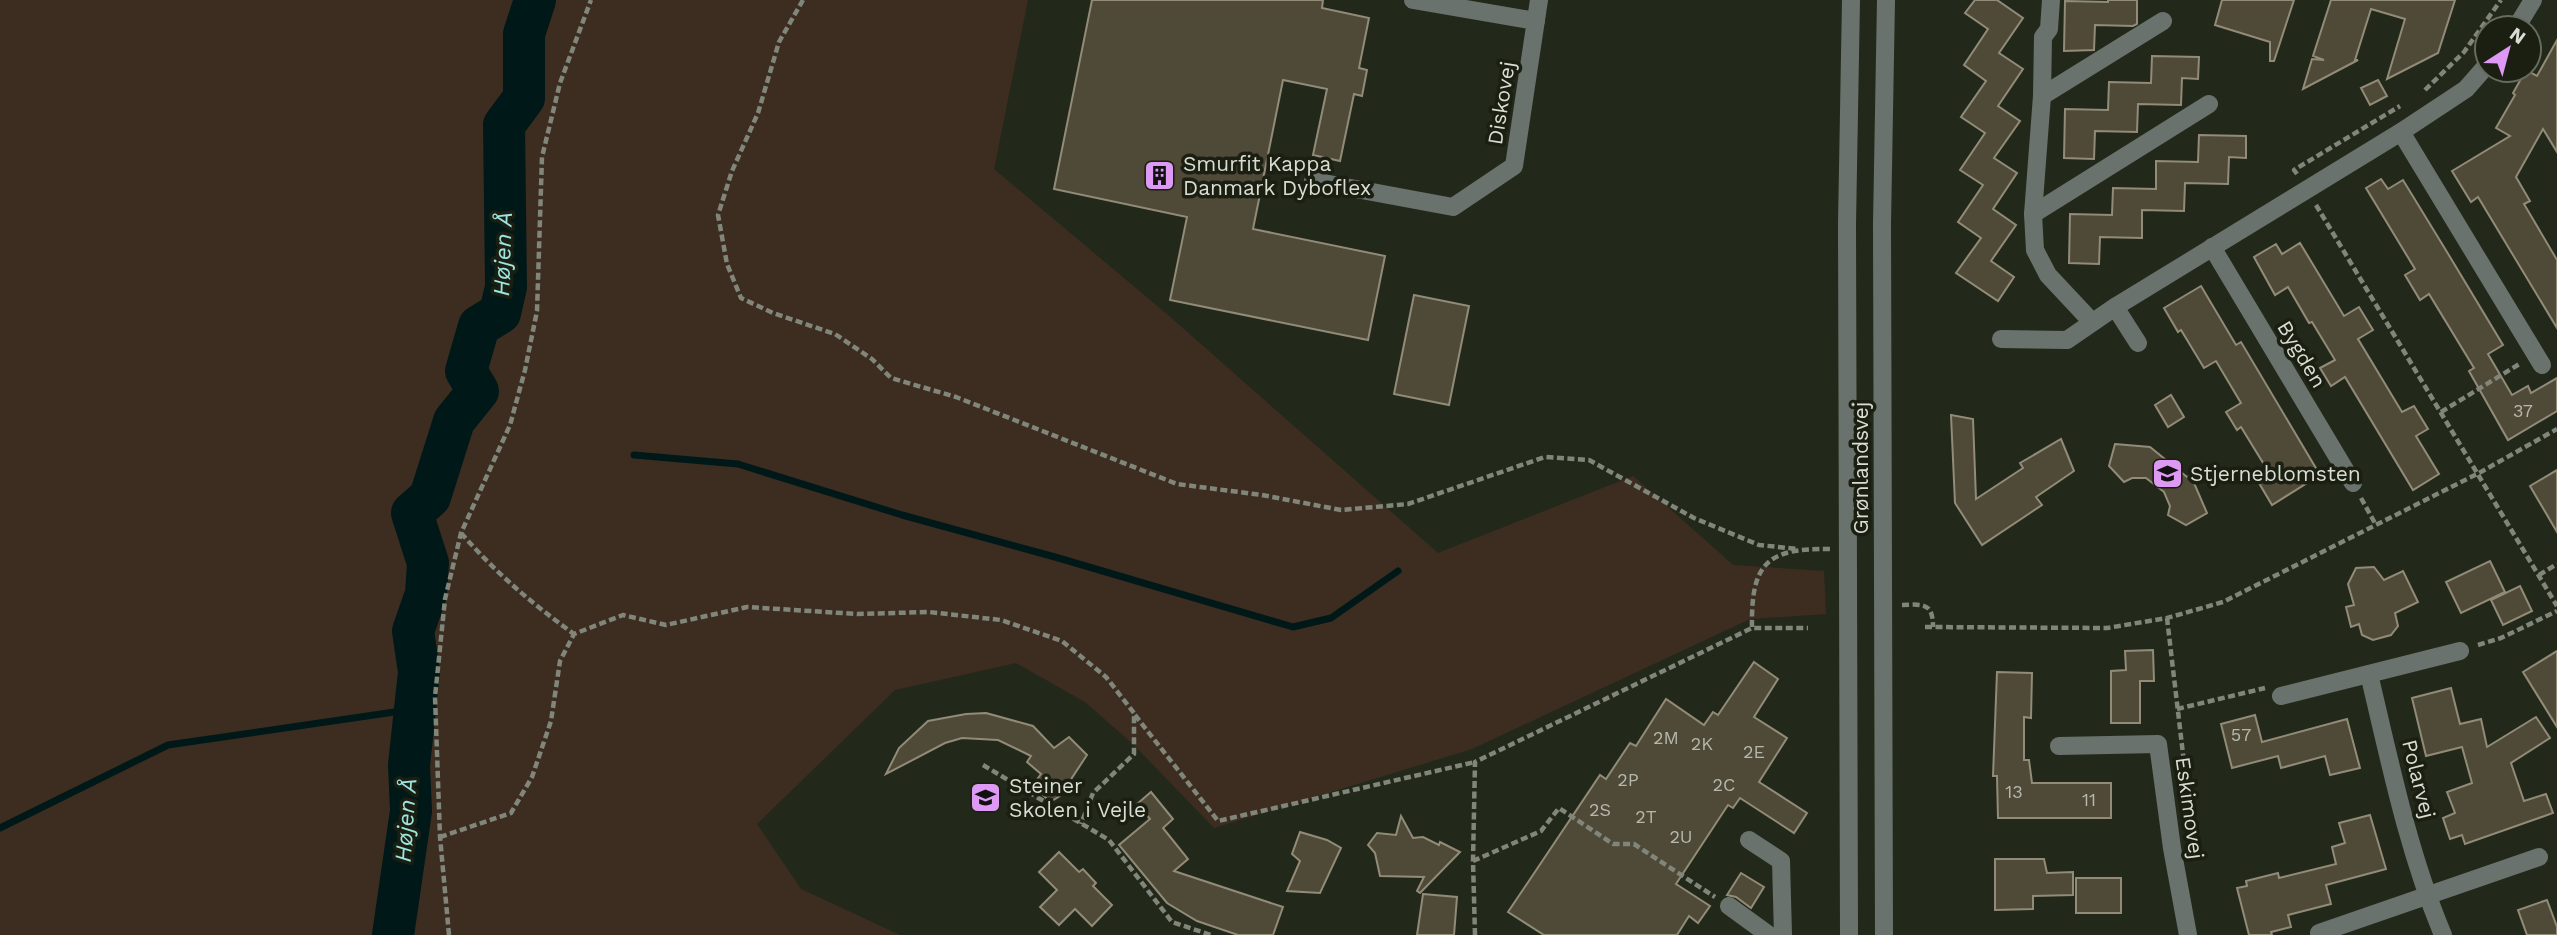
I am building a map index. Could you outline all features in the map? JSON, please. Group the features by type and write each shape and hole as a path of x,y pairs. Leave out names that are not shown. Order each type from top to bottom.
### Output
{"street":[{"path":"1413,0 1536,22"},
{"name":"Diskovej","path":"1313,181 1453,207 1514,166 1539,0"},
{"name":"Grønlandsvej","path":"1849,935 1847,224 1851,0"},
{"name":"Grønlandsvej","path":"1884,935 1881,224 1886,0"},
{"path":"2051,0 2049,29 2043,37 2042,96 2033,214 2035,250 2048,275 2092,322"},
{"path":"2042,96 2163,21"},
{"path":"2001,339 2067,340 2115,307 2401,132 2466,89 2473,81"},
{"path":"2033,214 2209,104"},
{"path":"2401,132 2539,360"},
{"name":"Bygden","path":"2212,247 2353,484"},
{"path":"2115,307 2138,343"},
{"path":"2281,696 2460,651"},
{"name":"Polarvej","path":"2369,674 2427,895 2443,935"},
{"name":"Eskimovej","path":"2059,746 2158,744 2172,848 2188,935"},
{"path":"1749,840 1781,861 1783,935"},
{"path":"2319,933 2539,858"},
{"path":"1728,906 1769,935"}],"path":[{"path":"449,935 440,837 435,697 445,599 461,533 510,425 525,370 537,311 542,157 560,83 590,0"},
{"path":"803,0 779,42 758,113 732,171 718,215 727,264 741,298 773,313 835,334 872,359 891,378 956,397 1177,484 1262,495 1340,510 1408,504 1545,457 1589,460 1694,518 1759,545 1835,549"},
{"path":"2423,92 2464,52 2501,0"},
{"path":"2411,99 2294,170 2557,606"},
{"path":"2441,412 2539,360"},
{"path":"1926,627 2107,628 2167,618 2223,602 2479,473 2557,429"},
{"path":"2353,484 2376,525"},
{"path":"461,533 486,562 527,600 574,634"},
{"path":"1752,628 1752,599 1760,572 1777,556 1798,549"},
{"path":"2539,575 2557,564"},
{"path":"1884,605 1918,604 1929,608 1933,614 1933,627"},
{"path":"440,837 511,813 532,777 551,721 560,661 574,634 623,615 666,625 747,607 857,614 929,612 1001,620 1062,641 1106,677 1219,821 1475,762 1752,628 1808,628"},
{"path":"2460,651 2501,638 2557,611"},
{"path":"2167,618 2187,791"},
{"path":"2177,709 2271,686 2281,696"},
{"path":"1081,824 1093,793 1134,754 1134,713"},
{"path":"1475,762 1475,935"},
{"path":"983,765 1109,840 1172,922 1211,935"},
{"path":"1473,861 1541,831 1559,808 1613,844 1634,844 1728,906"}],"shaded area":[{"path":"0,0 1028,0 994,169 1168,315 1438,553 1633,476 1733,565 1824,571 1826,614 1750,619 1472,749 1214,828 1133,744 1085,702 1016,663 895,690 757,824 801,889 900,935 0,935"}],"building":[{"name":"Smurfit Kappa Danmark Dyboflex","path":"1092,0 1323,0 1322,8 1369,18 1359,68 1367,70 1362,96 1354,94 1340,161 1313,155 1327,89 1283,80 1253,229 1385,256 1368,340 1170,300 1187,217 1054,189"},
{"path":"1975,0 1997,0 2023,18 1999,53 2023,69 1998,106 2020,121 1994,158 2017,173 1993,209 2016,225 1991,261 2014,277 1998,301 1956,273 1981,238 1958,222 1983,185 1960,170 1985,133 1961,117 1986,81 1964,65 1988,29 1965,13"},
{"path":"2137,0 2137,24 2095,25 2094,50 2064,51 2065,1"},
{"path":"2222,0 2294,0 2274,61 2270,61 2270,42 2215,25"},
{"path":"2331,0 2455,0 2438,53 2387,79 2405,19 2371,9 2355,60 2358,60 2303,89 2312,59 2324,60 2313,56"},
{"path":"2557,40 2557,152 2543,129 2516,177 2530,201 2524,204 2557,260 2557,328 2478,197 2471,202 2452,171 2510,136 2496,128 2515,95 2513,93 2518,84 2543,84 2543,65"},
{"path":"2152,56 2199,57 2198,79 2182,78 2181,105 2138,104 2137,132 2095,131 2094,159 2064,158 2065,109 2108,110 2109,82 2151,83"},
{"path":"2378,80 2387,96 2370,105 2361,88"},
{"path":"2199,135 2246,136 2246,158 2229,157 2228,184 2185,183 2184,211 2142,210 2142,238 2100,237 2099,264 2069,263 2070,214 2112,215 2113,188 2156,189 2156,161 2198,162"},
{"path":"2381,179 2388,189 2403,180 2447,252 2503,345 2488,354 2512,395 2528,386 2531,393 2557,378 2557,411 2508,440 2469,371 2474,368 2429,294 2420,300 2405,275 2415,269 2366,188"},
{"path":"2300,243 2344,316 2359,307 2373,330 2358,339 2402,412 2414,406 2428,429 2416,436 2439,474 2413,490 2345,377 2331,386 2320,368 2335,360 2312,322 2309,323 2288,287 2275,295 2254,257 2276,244 2282,254"},
{"path":"2201,286 2236,345 2241,342 2320,475 2272,505 2256,478 2268,471 2241,427 2237,430 2226,412 2241,403 2216,361 2204,368 2164,308"},
{"path":"1414,295 1469,306 1449,405 1394,394"},
{"path":"2171,395 2184,417 2168,427 2155,405"},
{"path":"1951,415 1973,419 1976,499 2023,468 2020,463 2061,439 2074,471 2036,497 2042,505 1982,545 1955,503"},
{"path":"2115,444 2150,447 2187,477 2191,476 2207,513 2186,525 2168,515 2170,506 2164,492 2146,478 2132,478 2124,482 2109,466"},
{"path":"2557,470 2557,532 2530,486"},
{"path":"2490,561 2505,592 2461,613 2446,582"},
{"path":"2374,567 2384,580 2403,571 2418,602 2395,613 2398,626 2391,635 2373,640 2362,635 2359,624 2351,627 2346,607 2354,605 2348,584 2356,568"},
{"path":"2520,586 2532,611 2503,625 2491,600"},
{"path":"2153,650 2154,681 2140,681 2140,723 2111,723 2111,671 2126,670 2125,651"},
{"path":"2557,651 2557,727 2523,672"},
{"path":"1754,662 1778,679 1754,717 1787,738 1759,782 1807,813 1794,833 1740,798 1733,808 1728,805 1676,884 1710,906 1698,923 1689,916 1677,935 1544,935 1508,912 1600,775 1606,779 1630,743 1636,746 1666,699 1704,725 1713,712 1718,715"},
{"path":"1997,672 2032,673 2031,718 2024,717 2024,760 2029,760 2032,783 2111,783 2111,818 1998,818 1997,776 1993,776"},
{"path":"2451,688 2460,724 2481,719 2487,747 2536,717 2550,738 2511,763 2524,801 2546,794 2553,813 2465,844 2462,835 2450,839 2443,818 2455,813 2447,792 2472,783 2462,747 2426,756 2412,698"},
{"path":"986,713 1033,726 1054,748 1069,737 1087,755 1060,796 1050,802 1033,785 1041,774 1027,762 1031,756 998,740 962,738 945,743 886,774 899,748 928,721"},
{"path":"2255,715 2262,742 2347,719 2360,768 2330,775 2325,756 2281,768 2278,756 2232,768 2221,724"},
{"path":"1151,792 1173,819 1163,828 1188,859 1174,871 1283,907 1273,935 1238,935 1197,921 1167,903 1119,845 1150,819 1137,804"},
{"path":"2370,815 2386,869 2326,885 2331,904 2288,915 2291,927 2271,932 2272,935 2249,935 2237,888 2247,886 2246,881 2278,873 2279,878 2336,864 2332,847 2345,843 2339,823"},
{"path":"1401,816 1413,838 1423,837 1439,845 1440,842 1460,852 1420,893 1417,891 1424,877 1380,876 1375,853 1368,845 1377,833 1396,835"},
{"path":"1300,832 1327,840 1341,848 1320,893 1287,891 1300,861 1292,854"},
{"path":"1059,852 1079,872 1083,869 1096,883 1093,886 1112,905 1092,926 1075,909 1059,925 1040,907 1057,890 1039,872"},
{"path":"1995,859 2044,859 2047,873 2073,872 2073,895 2033,896 2033,909 1995,910"},
{"path":"1741,873 1764,887 1751,908 1736,897 1727,895"},
{"path":"2076,878 2121,878 2121,913 2076,913"},
{"path":"1423,894 1457,897 1454,935 1417,935"},
{"path":"2547,900 2557,927 2557,935 2527,935 2518,910"}],"waterway":[{"name":"Højen Å","path":"393,935 411,811 409,765 419,672 413,631 426,594 428,563 412,513 430,497 454,421 478,391 466,371 479,326 500,313 506,287 504,125 524,98 524,34 535,0"},
{"path":"634,455 738,464 902,515 1293,627 1331,618 1398,571"},
{"path":"0,828 168,745 415,709"}],"place":[{"name":"Smurfit Kappa Danmark Dyboflex","path":"1160,175"},
{"name":"Stjerneblomsten","path":"2167,473"},
{"name":"Steiner Skolen i Vejle","path":"986,797"}]}
